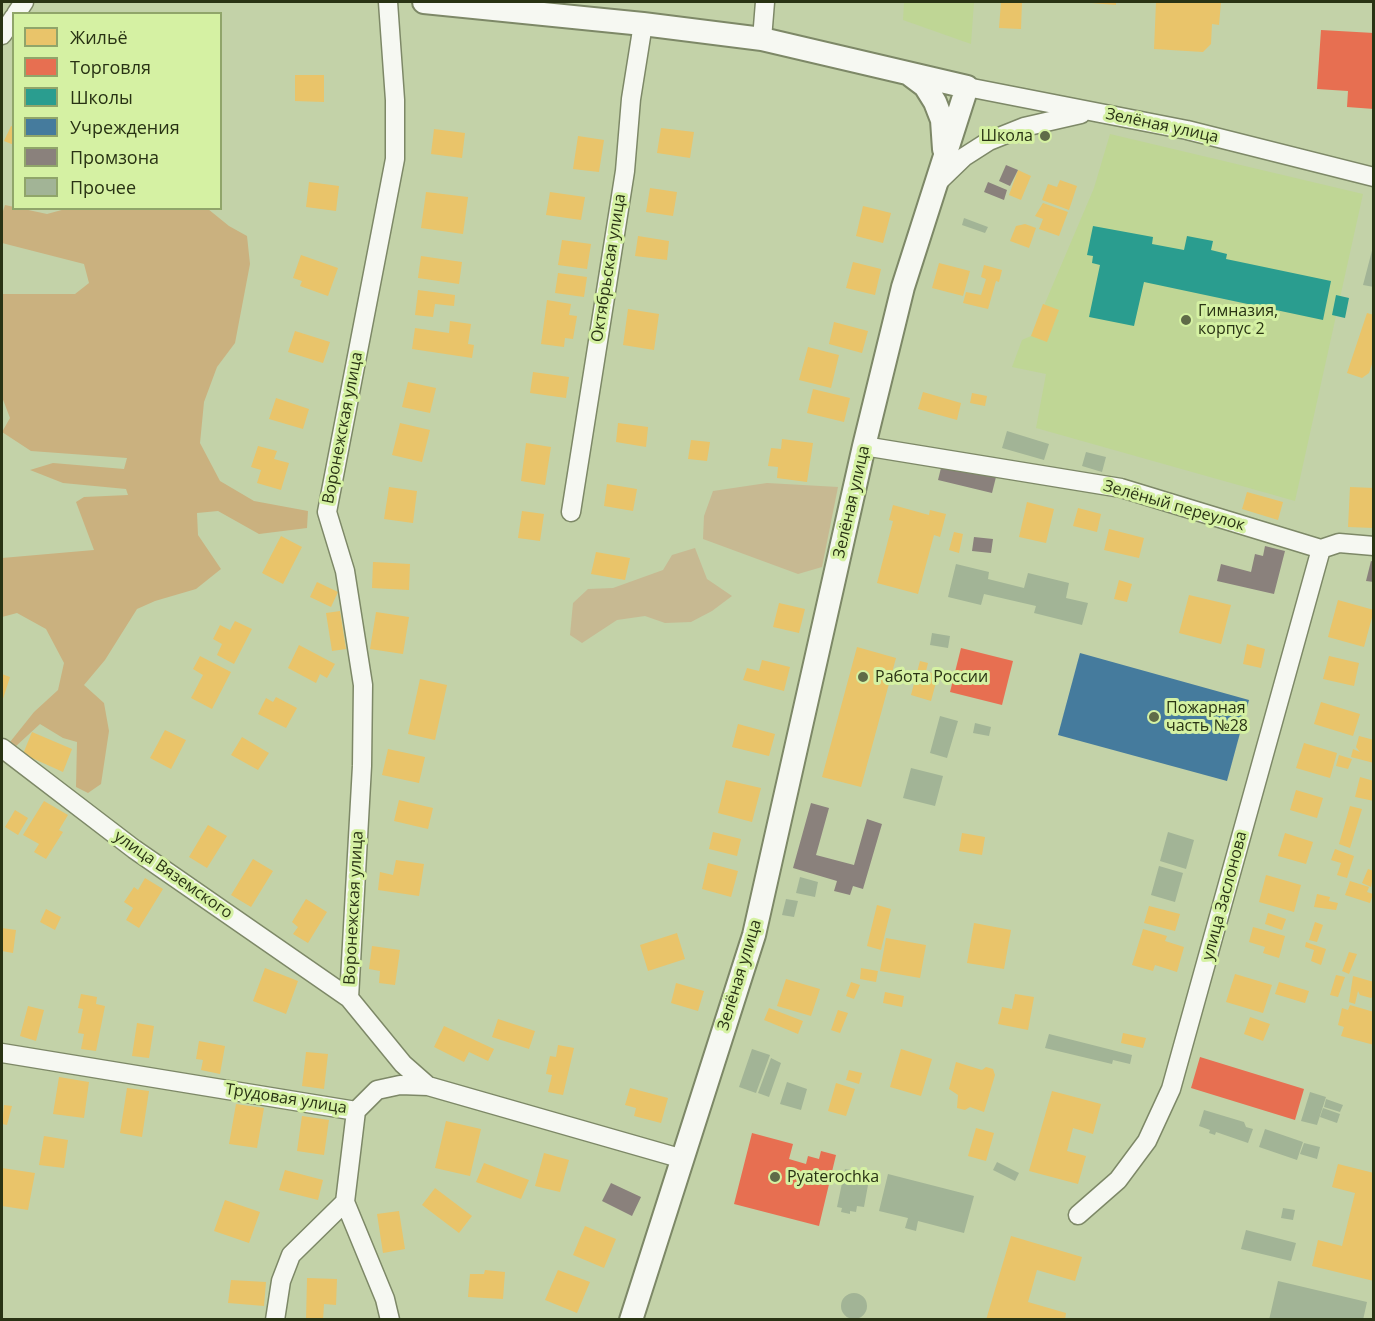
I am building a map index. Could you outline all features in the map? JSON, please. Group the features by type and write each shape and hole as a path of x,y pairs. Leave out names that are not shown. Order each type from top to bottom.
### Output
{"street":[{"name":"Воронежская улица","path":"349,998 362,766 363,685 345,571 327,512 395,159 395,100 388,2"},
{"path":"424,2 643,24 762,39 967,87"},
{"path":"762,39 765,2"},
{"path":"2,35 12,20"},
{"name":"Октябрьская улица","path":"571,512 625,171 632,99 643,24"},
{"path":"906,72 925,86 935,102 944,135 943,162"},
{"name":"Зелёная улица","path":"631,1320 754,935 864,446 903,287 967,87 1187,130 1374,177"},
{"path":"936,183 964,157 989,141 1024,127 1091,112"},
{"name":"Зелёный переулок","path":"864,446 1121,488 1321,549 1339,543 1374,546"},
{"name":"улица Заслонова","path":"1078,1215 1119,1180 1147,1141 1171,1089 1321,549"},
{"name":"улица Вяземского","path":"2,748 134,849 349,998 403,1064 428,1086"},
{"name":"Трудовая улица","path":"2,1053 356,1111 345,1202 385,1299 390,1320"},
{"path":"356,1111 377,1090 400,1085 428,1086 683,1159"},
{"path":"275,1320 281,1281 291,1255 345,1202"}],"shaded area":[{"path":"904,2 974,2 971,44 903,20"},
{"name":"Гимназия, корпус 2","path":"1110,134 1363,194 1295,501 1036,428 1046,374 1012,367 1022,340 1031,336 1094,188"},
{"path":"5,205 12,206 12,210 28,210 47,214 62,210 209,210 229,226 247,236 250,264 235,343 217,367 204,402 200,443 220,481 254,501 308,511 307,528 259,534 218,511 197,513 198,535 221,569 196,589 137,609 105,660 84,685 104,703 109,731 101,784 88,793 76,787 77,742 63,738 40,724 15,747 10,742 34,712 58,690 64,663 46,629 17,613 2,617 2,558 94,550 76,502 84,497 128,495 126,489 63,483 30,470 53,463 124,469 127,458 31,451 2,432 10,418 2,397 2,294 75,294 89,283 84,264 2,243 2,214"},
{"path":"767,483 838,487 822,567 798,574 703,539 704,516 713,491"},
{"path":"695,548 707,579 732,596 712,611 691,622 665,623 645,616 617,620 582,643 570,635 573,603 588,589 613,588 663,570 672,555"}],"building: Жильё":[{"path":"1001,2 1022,2 1021,29 999,28"},
{"path":"1079,2 1116,2 1116,5"},
{"path":"1156,2 1221,2 1219,25 1212,24 1211,44 1203,52 1154,49"},
{"path":"295,75 324,75 324,102 295,101"},
{"path":"11,126 12,126 12,144 4,141"},
{"path":"661,128 694,132 690,158 657,153"},
{"path":"434,129 465,133 462,158 431,154"},
{"path":"578,136 604,140 599,172 573,169"},
{"path":"1018,170 1031,176 1021,200 1009,195"},
{"path":"1060,180 1077,186 1069,210 1042,200 1048,184 1057,187"},
{"path":"309,182 339,186 336,211 306,207"},
{"path":"650,188 677,192 673,216 646,212"},
{"path":"426,192 468,197 463,234 421,228"},
{"path":"550,192 585,197 581,220 546,215"},
{"path":"1043,203 1068,212 1059,236 1039,229 1043,219 1035,216"},
{"path":"863,206 891,213 883,243 856,236"},
{"path":"1025,224 1036,228 1029,248 1010,241 1016,226"},
{"path":"638,236 669,241 667,260 635,256"},
{"path":"562,240 591,244 587,269 558,265"},
{"path":"301,255 338,268 328,296 300,286 302,281 293,278"},
{"path":"421,256 462,262 459,284 418,278"},
{"path":"853,262 881,269 875,295 846,288"},
{"path":"939,263 970,271 963,296 932,288"},
{"path":"984,265 1002,270 999,282 996,281 988,309 963,303 966,292 981,295 986,279 981,277"},
{"path":"558,273 587,277 584,297 555,293"},
{"path":"418,290 455,295 454,306 435,304 433,317 415,315"},
{"path":"547,300 571,304 569,315 577,316 573,339 565,338 564,347 541,344"},
{"path":"1043,304 1059,310 1047,342 1031,336"},
{"path":"628,309 659,314 654,350 623,345"},
{"path":"1367,313 1374,315 1374,358 1369,373 1362,378 1347,373"},
{"path":"450,321 471,324 468,344 474,345 472,358 412,349 415,328 449,333"},
{"path":"834,322 868,331 862,353 829,344"},
{"path":"295,331 330,342 323,363 288,352"},
{"path":"808,347 839,355 831,388 799,380"},
{"path":"533,372 569,377 566,398 530,393"},
{"path":"408,382 436,388 430,413 402,407"},
{"path":"813,389 850,398 844,422 807,413"},
{"path":"923,392 961,403 957,420 918,409"},
{"path":"972,393 987,396 985,406 970,403"},
{"path":"276,398 309,409 303,429 269,419"},
{"path":"400,423 430,430 422,462 392,455"},
{"path":"618,423 648,427 646,447 616,442"},
{"path":"782,439 813,443 807,482 777,478 778,467 768,466 771,448 781,449"},
{"path":"691,440 710,442 707,461 688,459"},
{"path":"526,443 551,447 545,485 521,481"},
{"path":"258,446 277,451 274,459 289,463 281,490 257,483 261,470 251,467"},
{"path":"607,484 637,489 633,511 604,506"},
{"path":"389,487 417,491 413,523 384,519"},
{"path":"1350,487 1374,488 1374,528 1348,527"},
{"path":"1247,492 1283,502 1278,520 1242,509"},
{"path":"1027,502 1054,509 1046,543 1019,537"},
{"path":"893,505 929,515 930,510 946,514 940,537 934,535 918,594 877,583 893,521 889,520"},
{"path":"1078,508 1101,514 1097,532 1073,526"},
{"path":"522,511 544,514 540,541 518,538"},
{"path":"1109,529 1144,538 1139,558 1104,550"},
{"path":"954,532 963,534 959,553 949,550"},
{"path":"281,536 302,547 283,584 262,573"},
{"path":"596,552 630,558 625,580 591,574"},
{"path":"373,562 410,564 409,590 372,588"},
{"path":"1119,580 1132,584 1127,602 1114,599"},
{"path":"317,582 338,592 331,607 310,597"},
{"path":"1189,595 1231,605 1221,644 1179,633"},
{"path":"1338,600 1374,610 1364,647 1328,637"},
{"path":"779,603 805,609 799,633 773,627"},
{"path":"340,611 346,649 332,651 326,613"},
{"path":"376,612 409,617 403,654 370,649"},
{"path":"235,621 252,629 234,664 217,655 222,644 213,639 220,625 230,630"},
{"path":"1247,644 1265,649 1261,668 1243,664"},
{"path":"299,645 335,664 327,678 320,674 316,683 288,668"},
{"path":"857,647 896,658 861,787 822,777"},
{"path":"200,656 231,672 212,709 191,698 203,675 193,669"},
{"path":"1329,656 1359,663 1354,686 1323,679"},
{"path":"762,660 790,667 784,691 743,680 747,668 759,671"},
{"path":"920,661 928,663 926,671 938,675 931,701 911,695"},
{"path":"2,674 10,677 2,702"},
{"path":"420,679 447,685 435,740 408,734"},
{"path":"276,697 297,708 286,728 258,714 266,698 273,702"},
{"path":"1321,702 1360,714 1353,736 1314,724"},
{"path":"738,724 775,734 769,756 732,747"},
{"path":"165,730 186,740 171,769 150,758"},
{"path":"32,732 72,749 63,772 23,754"},
{"path":"1359,736 1374,740 1374,763 1351,757 1353,749 1360,752 1356,747"},
{"path":"242,737 269,753 258,770 231,755"},
{"path":"1304,743 1337,753 1330,778 1296,768"},
{"path":"388,749 425,757 419,783 382,775"},
{"path":"1339,755 1352,759 1348,769 1336,766"},
{"path":"1360,777 1374,781 1374,801 1355,797"},
{"path":"726,780 761,788 752,822 718,813"},
{"path":"1296,790 1323,798 1317,818 1290,810"},
{"path":"399,800 433,808 428,829 394,821"},
{"path":"44,801 68,815 59,830 63,832 46,859 34,852 39,844 23,835"},
{"path":"1350,806 1362,809 1350,848 1339,844"},
{"path":"15,810 28,818 18,835 5,827"},
{"path":"208,825 227,836 207,868 189,857"},
{"path":"713,832 741,839 737,856 709,849"},
{"path":"962,833 985,837 982,855 959,851"},
{"path":"1285,833 1313,842 1306,864 1278,856"},
{"path":"1335,849 1354,856 1347,878 1337,875 1341,863 1331,860"},
{"path":"253,859 273,871 251,907 231,895"},
{"path":"396,860 424,864 419,896 378,890 380,872 393,875"},
{"path":"708,863 738,871 731,897 702,889"},
{"path":"1368,869 1374,871 1371,887 1362,883"},
{"path":"1266,875 1301,885 1294,912 1259,902"},
{"path":"145,878 163,889 139,928 126,920 133,908 124,902 134,887 138,890"},
{"path":"1350,881 1369,887 1367,892 1373,894 1370,903 1345,895"},
{"path":"1317,894 1330,897 1329,901 1338,903 1336,910 1314,907"},
{"path":"306,899 327,912 308,943 293,934 298,927 292,922"},
{"path":"877,905 891,909 881,950 867,946"},
{"path":"1149,906 1180,914 1175,931 1144,923"},
{"path":"46,909 61,917 55,930 40,922"},
{"path":"1268,913 1286,919 1282,930 1265,924"},
{"path":"1315,922 1323,925 1317,942 1309,940"},
{"path":"974,923 1011,930 1004,969 967,963"},
{"path":"1253,927 1285,936 1279,958 1263,953 1265,947 1249,942"},
{"path":"2,928 16,930 13,953 2,951"},
{"path":"1143,929 1167,936 1165,941 1184,947 1177,972 1155,965 1153,971 1132,965"},
{"path":"677,933 685,959 648,971 640,945"},
{"path":"886,938 926,945 920,978 880,971"},
{"path":"1306,942 1326,949 1321,965 1311,961 1314,950 1305,947"},
{"path":"372,946 400,950 395,985 379,983 380,971 369,969"},
{"path":"1349,952 1357,954 1349,974 1342,971"},
{"path":"265,968 298,981 286,1014 253,1001"},
{"path":"861,968 878,971 876,982 860,979"},
{"path":"1235,974 1272,985 1263,1013 1226,1002"},
{"path":"1336,975 1345,977 1338,997 1330,995"},
{"path":"1353,976 1374,982 1374,995 1371,998 1360,995 1358,991 1355,1004 1349,1002"},
{"path":"786,979 820,989 811,1016 777,1006"},
{"path":"851,982 860,985 854,999 846,996"},
{"path":"1279,982 1309,991 1305,1003 1275,994"},
{"path":"676,983 704,991 698,1011 671,1003"},
{"path":"885,992 904,996 902,1007 883,1003"},
{"path":"81,994 97,997 96,1004 105,1006 96,1051 81,1049 84,1034 78,1033 83,1009 78,1008"},
{"path":"1015,994 1034,997 1028,1030 998,1024 1002,1007 1012,1009"},
{"path":"1350,1005 1374,1012 1374,1045 1341,1036 1344,1027 1338,1025 1342,1008 1348,1010"},
{"path":"28,1006 44,1010 36,1041 20,1036"},
{"path":"769,1008 803,1021 798,1034 764,1020"},
{"path":"838,1010 848,1013 840,1033 831,1030"},
{"path":"1250,1017 1270,1024 1263,1041 1244,1034"},
{"path":"498,1019 535,1031 529,1049 492,1037"},
{"path":"137,1023 154,1026 149,1058 132,1056"},
{"path":"444,1026 494,1049 488,1061 469,1052 464,1062 434,1047"},
{"path":"1123,1033 1146,1038 1143,1048 1121,1043"},
{"path":"199,1041 225,1046 220,1074 201,1070 203,1060 196,1059"},
{"path":"558,1045 574,1048 563,1095 548,1092 552,1075 546,1074 550,1056 556,1057"},
{"path":"901,1049 932,1059 921,1096 890,1087"},
{"path":"306,1052 328,1054 324,1089 302,1086"},
{"path":"956,1062 982,1070 986,1067 993,1069 995,1075 984,1112 970,1107 965,1110 957,1108 958,1095 949,1089"},
{"path":"849,1070 862,1073 859,1084 846,1080"},
{"path":"59,1077 89,1082 84,1118 53,1114"},
{"path":"836,1083 855,1089 846,1116 828,1111"},
{"path":"127,1088 149,1091 142,1137 120,1133"},
{"path":"630,1088 668,1098 661,1123 634,1116 636,1108 625,1105"},
{"path":"1052,1091 1101,1104 1093,1134 1073,1128 1067,1151 1086,1156 1078,1184 1029,1171"},
{"path":"236,1104 264,1108 257,1148 229,1144"},
{"path":"4,1105 12,1106 7,1125 2,1124"},
{"path":"302,1116 329,1120 324,1155 297,1151"},
{"path":"446,1121 481,1129 470,1176 435,1168"},
{"path":"976,1128 994,1133 986,1161 968,1156"},
{"path":"44,1136 68,1140 64,1168 39,1165"},
{"path":"544,1153 569,1160 560,1192 535,1186"},
{"path":"484,1163 529,1180 521,1199 476,1182"},
{"path":"1338,1164 1374,1173 1374,1281 1312,1266 1318,1240 1342,1246 1355,1193 1332,1187"},
{"path":"2,1168 35,1173 28,1210 2,1206"},
{"path":"285,1170 323,1180 318,1200 279,1190"},
{"path":"435,1188 472,1216 459,1233 422,1205"},
{"path":"225,1200 260,1212 249,1243 214,1231"},
{"path":"399,1211 405,1249 383,1253 377,1214"},
{"path":"585,1226 616,1239 604,1268 573,1255"},
{"path":"1011,1236 1082,1257 1075,1281 1037,1270 1028,1302 1066,1313 1065,1320 986,1320"},
{"path":"485,1270 505,1272 503,1299 468,1297 470,1274 484,1274"},
{"path":"558,1270 590,1282 577,1313 545,1300"},
{"path":"307,1278 337,1279 336,1305 324,1304 323,1320 306,1320"},
{"path":"231,1280 266,1282 264,1306 228,1303"}],"building: Торговля":[{"path":"1321,30 1374,33 1374,109 1347,107 1348,91 1317,89"},
{"path":"961,648 1013,661 1002,705 950,692"},
{"path":"1200,1057 1304,1089 1295,1120 1191,1088"},
{"path":"752,1133 793,1144 789,1159 806,1164 808,1156 819,1159 821,1151 836,1155 819,1226 734,1204"}],"building: Школы":[{"path":"1093,226 1153,237 1152,244 1184,250 1187,236 1213,241 1211,250 1227,254 1226,259 1331,281 1323,320 1144,282 1134,326 1089,317 1100,265 1092,263 1093,256 1087,255"},
{"path":"1336,295 1349,298 1345,318 1332,315"}],"building: Учреждения":[{"name":"Пожарная часть №28","path":"1080,653 1249,700 1227,781 1058,735"}],"building: Промзона":[{"path":"1006,165 1018,170 1010,186 999,181"},
{"path":"988,182 1007,190 1004,200 984,192"},
{"path":"942,464 996,477 992,493 938,480"},
{"path":"974,537 993,539 991,553 972,551"},
{"path":"1265,546 1285,551 1274,594 1217,581 1221,564 1251,572 1255,554 1263,556"},
{"path":"1371,561 1374,562 1374,582 1366,581"},
{"path":"811,803 829,808 816,855 854,865 867,819 882,824 863,889 853,886 850,895 834,891 837,881 793,868"},
{"path":"611,1183 641,1197 632,1216 602,1201"}],"building: Прочее":[{"path":"964,218 988,227 985,233 962,225"},
{"path":"1374,243 1374,287 1363,285"},
{"path":"1007,431 1049,444 1044,460 1002,448"},
{"path":"1086,452 1106,457 1102,472 1082,466"},
{"path":"956,564 989,572 988,579 1024,588 1028,573 1069,583 1066,598 1088,603 1082,625 1034,613 1036,606 984,594 981,605 948,597"},
{"path":"932,633 950,636 948,648 930,645"},
{"path":"940,716 958,721 947,758 930,753"},
{"path":"975,723 991,727 989,736 973,733"},
{"path":"911,768 943,776 935,806 903,798"},
{"path":"1168,832 1194,840 1186,869 1160,861"},
{"path":"1159,866 1183,873 1175,902 1151,895"},
{"path":"800,877 818,882 815,897 796,893"},
{"path":"786,899 798,901 794,917 782,915"},
{"path":"1049,1034 1132,1055 1130,1064 1113,1060 1112,1064 1045,1048"},
{"path":"752,1049 770,1055 756,1093 739,1087"},
{"path":"771,1058 781,1063 769,1097 758,1093"},
{"path":"787,1082 807,1089 801,1110 780,1104"},
{"path":"1310,1092 1326,1097 1317,1125 1301,1121"},
{"path":"1326,1099 1343,1105 1340,1112 1324,1107"},
{"path":"1323,1108 1340,1114 1337,1123 1320,1117"},
{"path":"1204,1110 1244,1122 1246,1127 1253,1129 1248,1143 1216,1132 1215,1135 1209,1133 1210,1130 1199,1126"},
{"path":"1265,1129 1303,1142 1297,1160 1259,1147"},
{"path":"1304,1143 1320,1147 1317,1159 1300,1154"},
{"path":"997,1162 1019,1173 1015,1181 993,1170"},
{"path":"845,1169 865,1173 863,1184 868,1185 864,1207 857,1206 856,1212 850,1211 850,1214 841,1212 842,1208 837,1207"},
{"path":"888,1174 974,1196 964,1233 918,1221 916,1231 905,1228 908,1218 879,1211"},
{"path":"1283,1208 1295,1210 1293,1220 1281,1218"},
{"path":"1246,1230 1296,1243 1291,1261 1241,1249"},
{"path":"1278,1281 1367,1302 1363,1320 1269,1320"},
{"path":"854,1293 863,1297 867,1306 863,1315 854,1319 845,1315 841,1306 845,1297"}],"place":[{"name":"Школа","path":"1045,136"},
{"name":"Гимназия, корпус 2","path":"1186,320"},
{"name":"Работа России","path":"863,677"},
{"name":"Пожарная часть №28","path":"1154,717"},
{"name":"Pyaterochka","path":"775,1177"}]}
